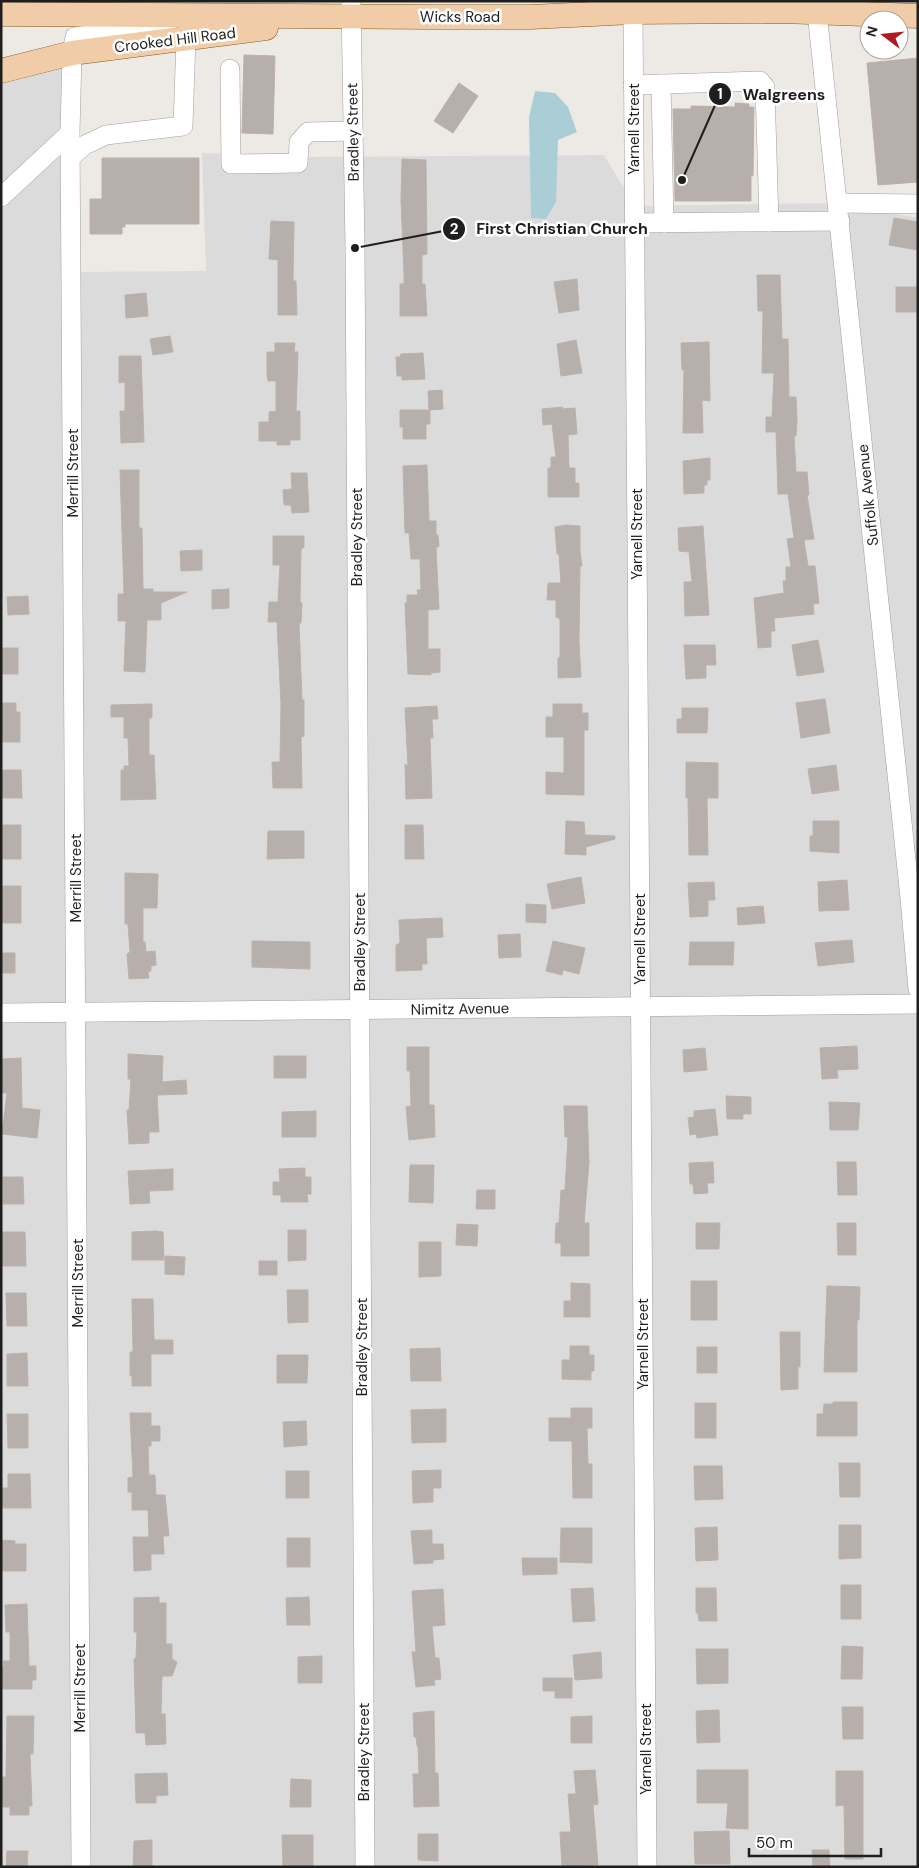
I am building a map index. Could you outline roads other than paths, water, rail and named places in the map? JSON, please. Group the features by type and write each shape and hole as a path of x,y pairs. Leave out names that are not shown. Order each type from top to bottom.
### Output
{"main road":[{"name":"Wicks Road","path":"1,14 220,15 351,9 531,17 633,12 684,7 817,6 890,10"},
{"name":"Crooked Hill Road","path":"1,71 72,53 186,38 351,9"}],"street":[{"name":"Suffolk Avenue","path":"817,6 918,989"},
{"name":"Bradley Street","path":"351,9 365,1867"},
{"name":"Yarnell Street","path":"633,12 647,1867"},
{"path":"72,53 75,37 220,15"},
{"path":"71,157 85,145 106,135 183,126 186,38"},
{"name":"Merrill Street","path":"72,53 70,133 81,1867"},
{"path":"230,69 230,164 298,163 300,142 308,132 316,130 353,131"},
{"path":"633,85 760,81 765,87 769,222"},
{"path":"662,84 664,222"},
{"path":"1,197 70,133"},
{"path":"634,223 769,222 839,212 918,204"},
{"name":"Nimitz Avenue","path":"1,1013 918,1004"}],"water":[{"path":"535,91 555,93 568,107 577,132 558,140 556,202 546,219 531,218 529,117"}],"place":[{"name":"Walgreens","path":"682,180"},
{"name":"First Christian Church","path":"355,248"}]}
